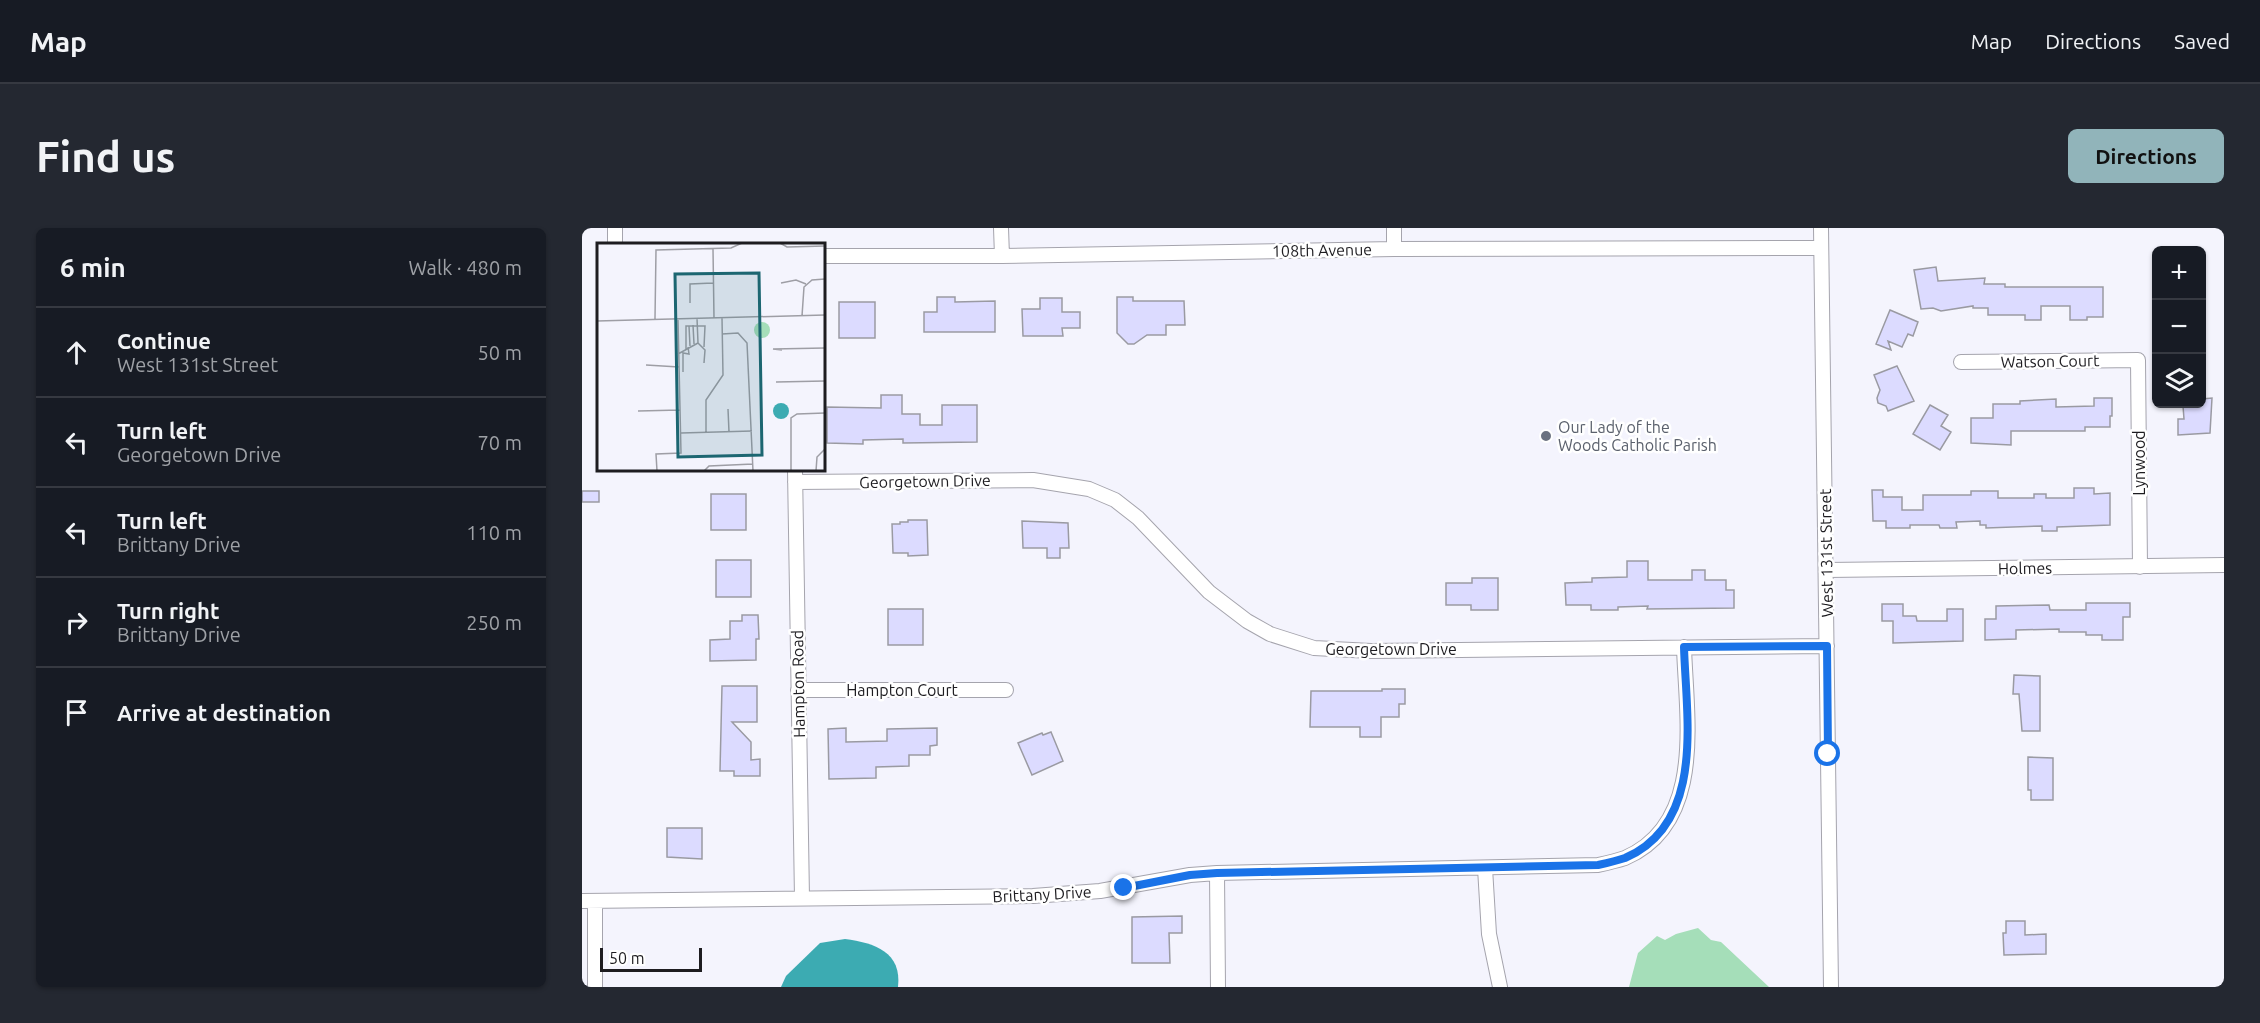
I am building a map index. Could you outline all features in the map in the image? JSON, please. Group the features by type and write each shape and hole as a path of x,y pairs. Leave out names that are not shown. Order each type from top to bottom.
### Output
{"street":[{"path":"1001,228 1002,256"},
{"path":"1394,228 1394,249"},
{"name":"West 131st Street","path":"1821,228 1831,987"},
{"name":"108th Avenue","path":"825,256 1002,256 1394,249 1821,248"},
{"name":"Watson Court","path":"1961,362 2138,360"},
{"name":"Lynwood","path":"2138,360 2140,567"},
{"name":"Georgetown Drive","path":"795,476 1033,480 1089,489 1114,500 1138,518 1226,607 1270,634 1314,648 1371,651 1827,646"},
{"name":"Hampton Road","path":"795,476 802,898"},
{"name":"Holmes","path":"1827,570 2224,565"},
{"name":"Brittany Drive","path":"589,901 919,898 1065,894 1124,888 1190,875 1217,873 1598,865 1625,858 1647,844 1672,814 1682,791 1687,766 1684,647"},
{"name":"Hampton Court","path":"798,690 1006,690"},
{"path":"1485,868 1489,934 1500,987"},
{"path":"1217,873 1218,987"},
{"path":"589,901 595,987"}],"green space":[{"path":"1698,928 1711,940 1721,942 1769,987 1629,987 1638,953 1657,936 1665,940 1676,934"}],"water":[{"path":"845,939 866,943 884,951 891,957 896,965 898,987 781,987 786,976 820,943"}],"building":[{"path":"1936,267 1938,281 1985,278 1984,284 2005,284 2005,287 2103,287 2103,317 2070,320 2070,306 2041,306 2041,320 2025,320 2025,315 1988,315 1988,308 1973,308 1973,306 1941,311 1933,308 1921,309 1914,270"},
{"path":"937,297 955,297 955,302 995,301 995,332 924,332 924,312 937,312"},
{"path":"1117,297 1133,297 1133,301 1184,301 1185,325 1166,325 1166,335 1147,335 1134,344 1128,344 1117,333"},
{"path":"1040,298 1062,298 1062,312 1080,312 1080,328 1062,328 1063,336 1023,336 1022,309 1040,309"},
{"path":"839,302 875,302 875,338 839,338"},
{"path":"1890,310 1918,322 1913,336 1908,334 1902,347 1888,341 1891,350 1876,344"},
{"path":"1897,366 1914,401 1888,411 1886,406 1878,403 1880,390 1874,375"},
{"path":"881,395 902,395 902,414 920,414 920,425 942,425 942,405 977,405 977,442 903,443 903,439 863,440 863,444 827,443 827,407 881,408"},
{"path":"2094,398 2112,398 2110,427 2085,427 2085,431 2011,431 2011,445 1971,443 1971,418 1993,418 1993,404 2020,404 2020,401 2056,399 2056,407 2094,406"},
{"path":"2212,398 2210,433 2178,435 2178,419 2184,419 2183,408 2206,408 2206,399"},
{"path":"1930,405 1948,415 1941,426 1951,432 1940,450 1913,434"},
{"path":"2074,488 2094,488 2094,494 2110,493 2110,525 2057,527 2057,531 2042,531 2042,526 1986,528 1986,525 1980,525 1980,521 1956,522 1957,528 1940,528 1939,525 1910,525 1910,528 1886,528 1886,521 1873,521 1872,490 1883,490 1883,497 1902,497 1902,510 1923,510 1923,495 1971,495 1971,491 1998,491 1998,498 2034,498 2034,494 2046,494 2046,498 2074,498"},
{"path":"582,491 599,491 599,502 582,502"},
{"path":"711,494 746,494 746,530 711,530"},
{"path":"908,520 927,520 928,555 908,556 908,553 893,553 892,524 908,522"},
{"path":"1022,521 1068,523 1069,548 1060,548 1060,558 1047,558 1047,548 1023,548"},
{"path":"716,560 751,560 751,597 716,597"},
{"path":"1627,561 1648,561 1648,580 1692,580 1692,570 1705,570 1705,580 1726,580 1726,590 1734,590 1734,608 1647,609 1648,606 1618,607 1618,610 1591,610 1591,605 1566,605 1565,583 1592,582 1592,578 1627,577"},
{"path":"1472,578 1498,578 1498,610 1471,610 1471,605 1446,605 1446,583 1472,583"},
{"path":"2086,603 2130,603 2130,617 2123,617 2123,640 2102,640 2102,635 2086,635 2086,632 2059,632 2059,629 2016,630 2016,639 1985,640 1985,619 1996,619 1996,606 2049,605 2050,610 2086,610"},
{"path":"1882,604 1903,604 1903,616 1916,616 1917,621 1947,621 1947,609 1963,609 1963,641 1893,643 1893,621 1882,621"},
{"path":"888,609 923,609 923,645 888,645"},
{"path":"742,615 758,615 759,639 756,639 756,660 710,661 710,640 730,639 730,621 742,621"},
{"path":"2014,675 2040,676 2040,731 2022,731 2019,694 2013,694"},
{"path":"722,686 757,686 757,722 732,722 751,742 751,760 760,759 760,776 734,776 734,771 720,771"},
{"path":"1382,689 1405,689 1405,704 1399,704 1399,717 1381,717 1381,737 1360,737 1360,727 1310,727 1311,691 1382,691"},
{"path":"846,728 846,742 887,741 887,729 937,728 937,745 930,746 930,755 909,755 909,766 876,767 876,778 829,779 828,729"},
{"path":"1051,732 1063,761 1032,775 1018,743 1042,733 1043,735"},
{"path":"2028,757 2053,758 2053,800 2031,800 2031,790 2028,790"},
{"path":"667,828 702,828 702,859 667,857"},
{"path":"1182,916 1182,933 1169,933 1170,963 1132,963 1132,917"},
{"path":"2006,921 2025,921 2025,935 2046,934 2046,954 2004,955 2003,933 2006,933"}],"place":[{"name":"Our Lady of the Woods Catholic Parish","path":"1546,436"}],"route":[{"path":"1124,888 1190,875 1217,873 1598,865 1625,858 1647,844 1662,828 1672,814 1682,791 1687,766 1684,647 1827,646 1828,754"}]}
